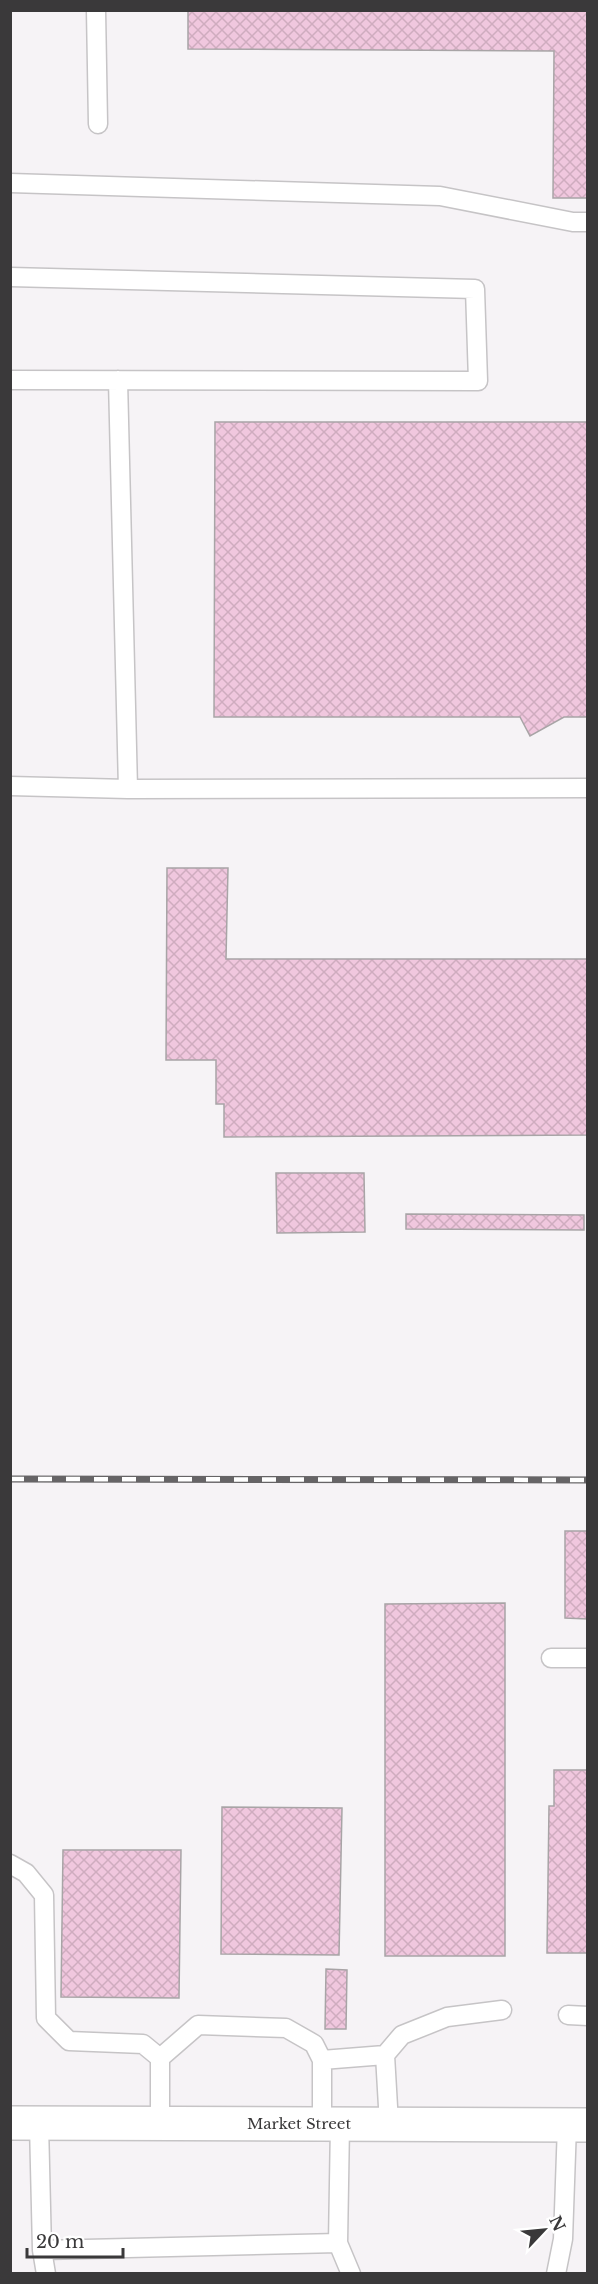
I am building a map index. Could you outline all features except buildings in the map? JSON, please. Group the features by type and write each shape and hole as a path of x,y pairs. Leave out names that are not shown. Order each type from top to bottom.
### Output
{"street":[{"name":"Market Street","path":"25,2123 577,2125"}],"lane":[{"path":"96,10 98,124"},
{"path":"10,183 440,196 573,222 588,222"},
{"path":"10,277 475,289 478,381 10,380"},
{"path":"118,380 129,789"},
{"path":"10,786 129,789 588,788"},
{"path":"551,1658 588,1658"},
{"path":"10,1864 26,1873 44,1895 46,2018 69,2041 143,2044 160,2058"},
{"path":"389,2124 385,2055 402,2035 447,2017 502,2010"},
{"path":"568,2015 588,2016"},
{"path":"160,2124 160,2058 198,2025 286,2028 314,2043 322,2060 331,2124 338,2243 351,2274"},
{"path":"322,2060 385,2055"},
{"path":"25,2123 46,2274"},
{"path":"556,2274 563,2239 577,2125"},
{"path":"42,2250 338,2243"}],"railway":[{"path":"10,1479 588,1480"}]}
